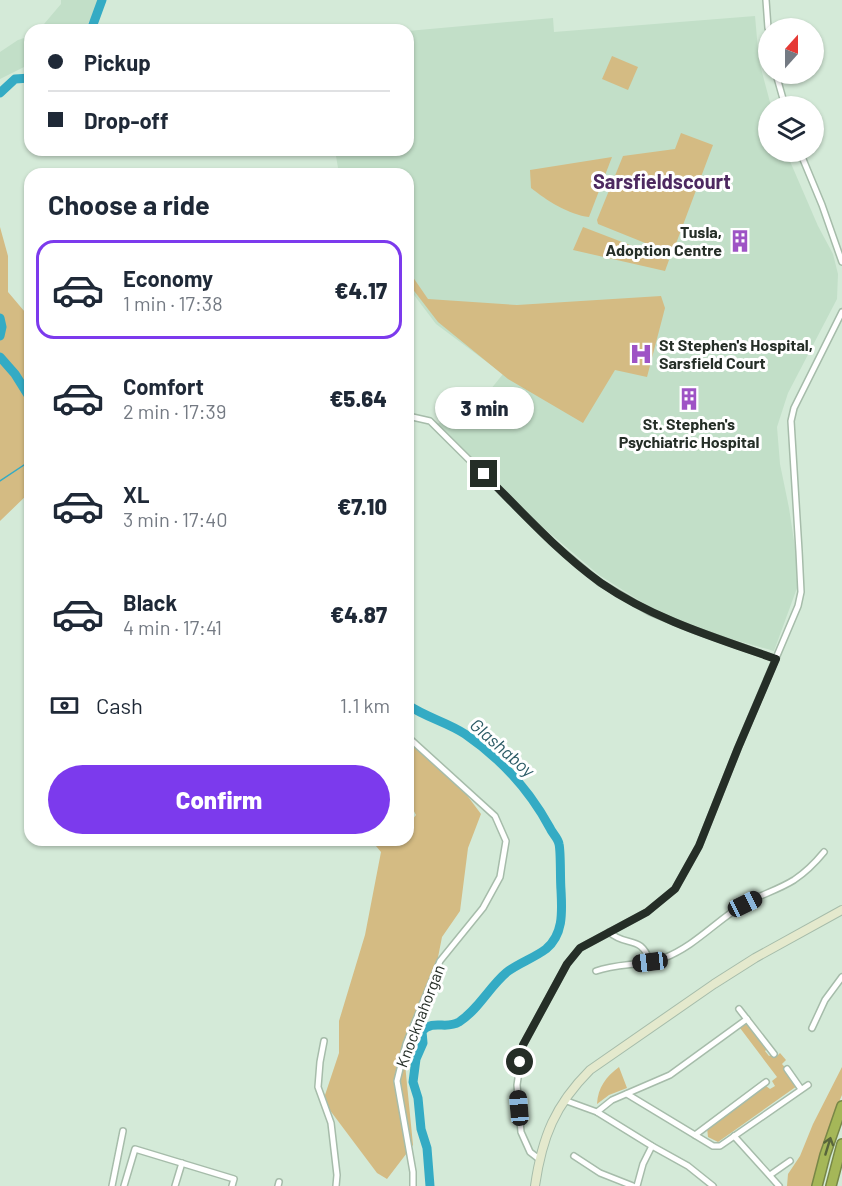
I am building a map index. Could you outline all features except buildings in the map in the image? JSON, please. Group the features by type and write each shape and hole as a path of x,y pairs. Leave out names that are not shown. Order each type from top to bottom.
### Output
{"highway":[{"path":"817,1186 828,1144 842,1106"},
{"path":"831,1186 842,1144"}],"main road":[{"path":"535,1186 539,1159 552,1120 574,1086 590,1070 746,964 842,910"}],"street":[{"path":"766,0 767,18"},
{"path":"804,162 826,213 842,262"},
{"path":"539,1159 530,1152 521,1132 517,1084 523,1045 567,964 580,948 647,912 675,889 699,846 798,606 801,592 791,421 794,408 842,312"},
{"path":"414,417 430,421 555,545 600,582 650,612 776,659"},
{"name":"Knocknahorgan","path":"413,1186 413,1172 397,1080 406,1044 440,961 483,908 500,877 506,841 495,816 414,742"},
{"path":"596,971 609,967 650,962 680,950 745,904 793,880 811,867 824,852"},
{"path":"609,932 614,938 642,946 646,949 650,962"},
{"path":"812,1028 825,1000 842,976"},
{"path":"739,1009 774,1054"},
{"path":"597,1112 612,1100 670,1075 747,1019"},
{"path":"324,1041 318,1087 331,1123 337,1175 336,1186"},
{"path":"787,1069 801,1089"},
{"path":"695,1135 766,1082"},
{"path":"627,1094 713,1146 720,1146 807,1085"},
{"path":"564,1100 597,1112 688,1166 712,1186"},
{"path":"112,1186 123,1131"},
{"path":"734,1136 779,1186"},
{"path":"573,1156 600,1173 635,1186 652,1146"},
{"path":"124,1186 135,1149 234,1179 232,1186"},
{"path":"770,1175 790,1161"},
{"path":"175,1186 182,1163"}],"shaded area":[{"path":"61,0 98,0 96,10 88,24 44,24 61,4"},
{"name":"St Stephen's Hospital, Sarsfield Court","path":"755,16 758,84 765,84 768,96 758,96 758,162 790,162 818,226 833,254 838,274 837,299 788,393 777,427 780,464 796,554 797,588 774,651 721,636 656,611 599,575 539,524 437,424 482,400 503,374 436,324 414,295 414,168 338,168 336,156 414,156 414,30 553,18 554,32"},
{"path":"24,38 24,67 0,79 0,52"},
{"path":"612,56 638,67 628,90 602,79"},
{"path":"681,133 713,145 674,249 670,253 598,224 597,220 623,156 675,149"},
{"path":"612,157 589,217 566,210 531,188 530,170"},
{"path":"0,227 8,256 8,292 24,311 24,498 0,521"},
{"path":"583,227 669,260 665,271 573,250"},
{"path":"414,279 428,299 517,305 661,296 665,308 647,377 615,370 583,423 508,379 438,322 414,291"},
{"path":"414,742 460,786 481,814 468,848 460,911 442,937 429,1003 405,1064 413,1145 387,1179 377,1173 323,1101 339,1053 339,1021 365,935 381,852 376,846 414,846 414,818 416,815 414,811"},
{"path":"748,1022 768,1048 765,1051 769,1056 773,1054 777,1056 780,1053 786,1060 782,1064 797,1081 797,1086 718,1142 708,1137 707,1128 766,1086 770,1089 775,1086 772,1081 777,1077 740,1028"},
{"path":"619,1067 627,1088 609,1095 597,1104 599,1092 604,1083"},
{"path":"842,1067 842,1095 834,1113 813,1186 787,1186 788,1174 800,1156 813,1124"}],"waterway":[{"name":"Glashaboy","path":"93,24 102,0"},
{"name":"Glashaboy","path":"0,93 15,79 24,78"},
{"name":"Glashaboy","path":"0,318 2,327 0,336"},
{"name":"Glashaboy","path":"0,357 24,388"},
{"path":"0,481 24,465"},
{"name":"Glashaboy","path":"414,708 465,734 502,765 524,788 542,814 559,844 560,853 561,922 552,943 507,972 459,1022 431,1026 422,1031 423,1043 416,1059 413,1082 418,1098 421,1129 427,1148 430,1186"}],"place":[{"name":"Tusla, Adoption Centre","path":"740,241"},
{"name":"St Stephen's Hospital, Sarsfield Court","path":"641,354"},
{"name":"St. Stephen's Psychiatric Hospital","path":"689,399"}],"district":[{"name":"Sarsfieldscourt","path":"662,182"}],"route":[{"path":"484,474 555,545 600,582 625,598 650,612 694,630 776,659 699,846 675,889 647,912 580,948 567,964 523,1045 520,1062"}]}
